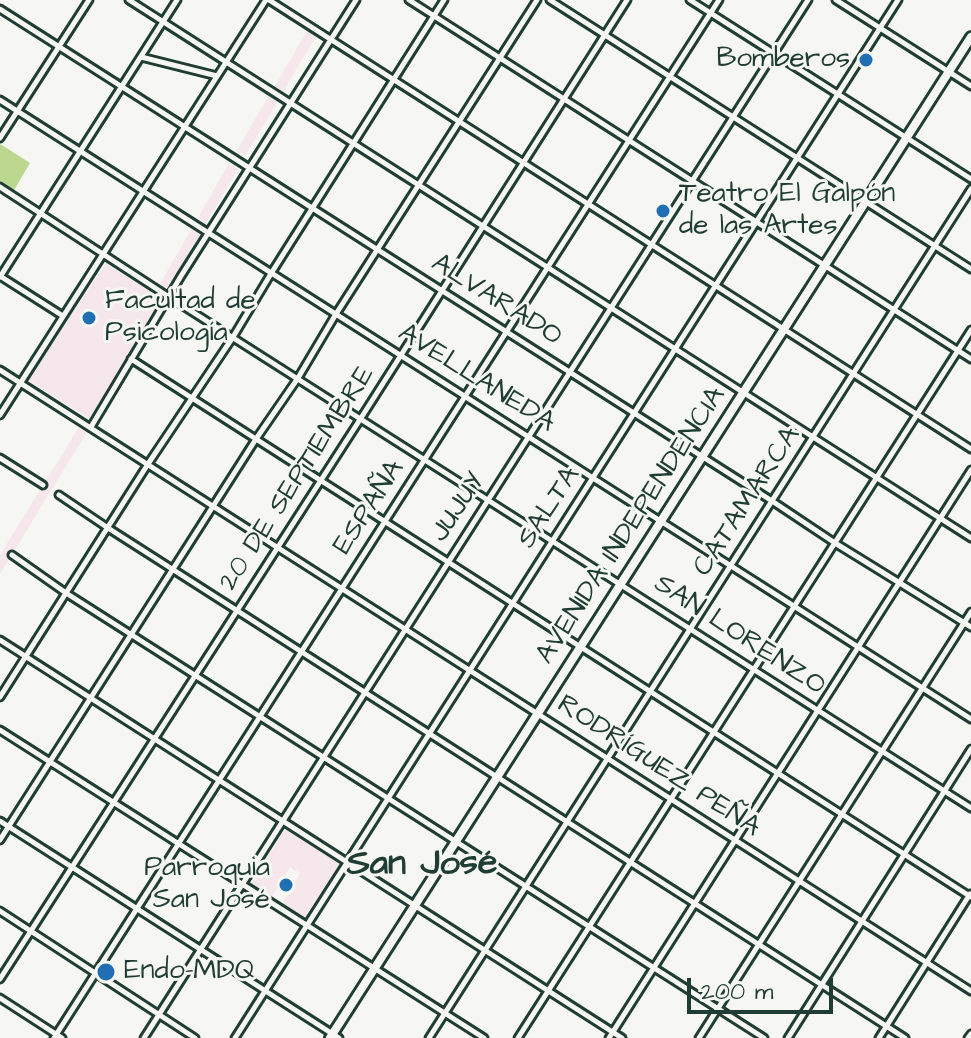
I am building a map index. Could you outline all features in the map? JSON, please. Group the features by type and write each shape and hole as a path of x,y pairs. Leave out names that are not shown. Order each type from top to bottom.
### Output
{"main road":[{"name":"AVENIDA INDEPENDENCIA","path":"334,1037 971,37"}],"street":[{"path":"0,138 89,0"},
{"path":"129,0 971,538"},
{"path":"63,316 0,276 177,0"},
{"path":"0,415 268,0 971,449"},
{"path":"90,427 209,231 356,0"},
{"path":"409,0 971,359"},
{"path":"0,697 233,337 444,0"},
{"path":"0,840 537,0"},
{"path":"550,0 971,269"},
{"name":"20 DE SEPTIEMBRE","path":"0,979 627,0"},
{"path":"690,0 971,179"},
{"name":"ESPAÑA","path":"58,1037 719,0"},
{"name":"JUJUY","path":"144,1038 808,0"},
{"path":"836,0 971,86"},
{"name":"SALTA","path":"235,1038 898,0"},
{"name":"ALVARADO","path":"0,9 971,627"},
{"path":"141,57 218,76"},
{"name":"AVELLANEDA","path":"0,100 971,719"},
{"name":"SAN LORENZO","path":"0,187 971,808"},
{"name":"CATAMARCA","path":"429,1038 971,189"},
{"path":"518,1038 971,330"},
{"path":"131,359 970,896 879,1038"},
{"name":"RODRÍGUEZ PEÑA","path":"0,370 971,991"},
{"path":"0,458 43,485"},
{"path":"611,1035 971,470"},
{"path":"59,495 905,1038"},
{"path":"12,555 66,593 764,1038"},
{"path":"699,1038 971,612"},
{"path":"0,640 485,950 611,1035 622,1038"},
{"path":"0,730 484,1038"},
{"path":"788,1038 971,749"},
{"path":"0,821 334,1037"},
{"path":"0,911 195,1038"},
{"path":"0,998 58,1037"}],"shaded area":[{"path":"307,31 316,36 283,92 275,86"},
{"path":"269,96 278,101 245,156 236,151"},
{"path":"229,163 238,169 206,223 198,218"},
{"path":"192,228 201,233 169,289 160,284"},
{"path":"106,263 163,300 91,420 28,380"},
{"path":"79,427 87,432 0,574 0,555"},
{"path":"285,829 340,863 306,918 282,904 300,873 290,867 272,897 251,885"}],"green space":[{"path":"0,144 30,163 13,192 0,183"}],"place":[{"name":"Bomberos","path":"866,60"},
{"name":"Teatro El Galpón de las Artes","path":"663,211"},
{"name":"Facultad de Psicología","path":"89,318"},
{"name":"Parroquia San José","path":"286,885"},
{"name":"Endo-MDQ","path":"106,972"}],"district":[{"name":"San José","path":"422,865"}]}
